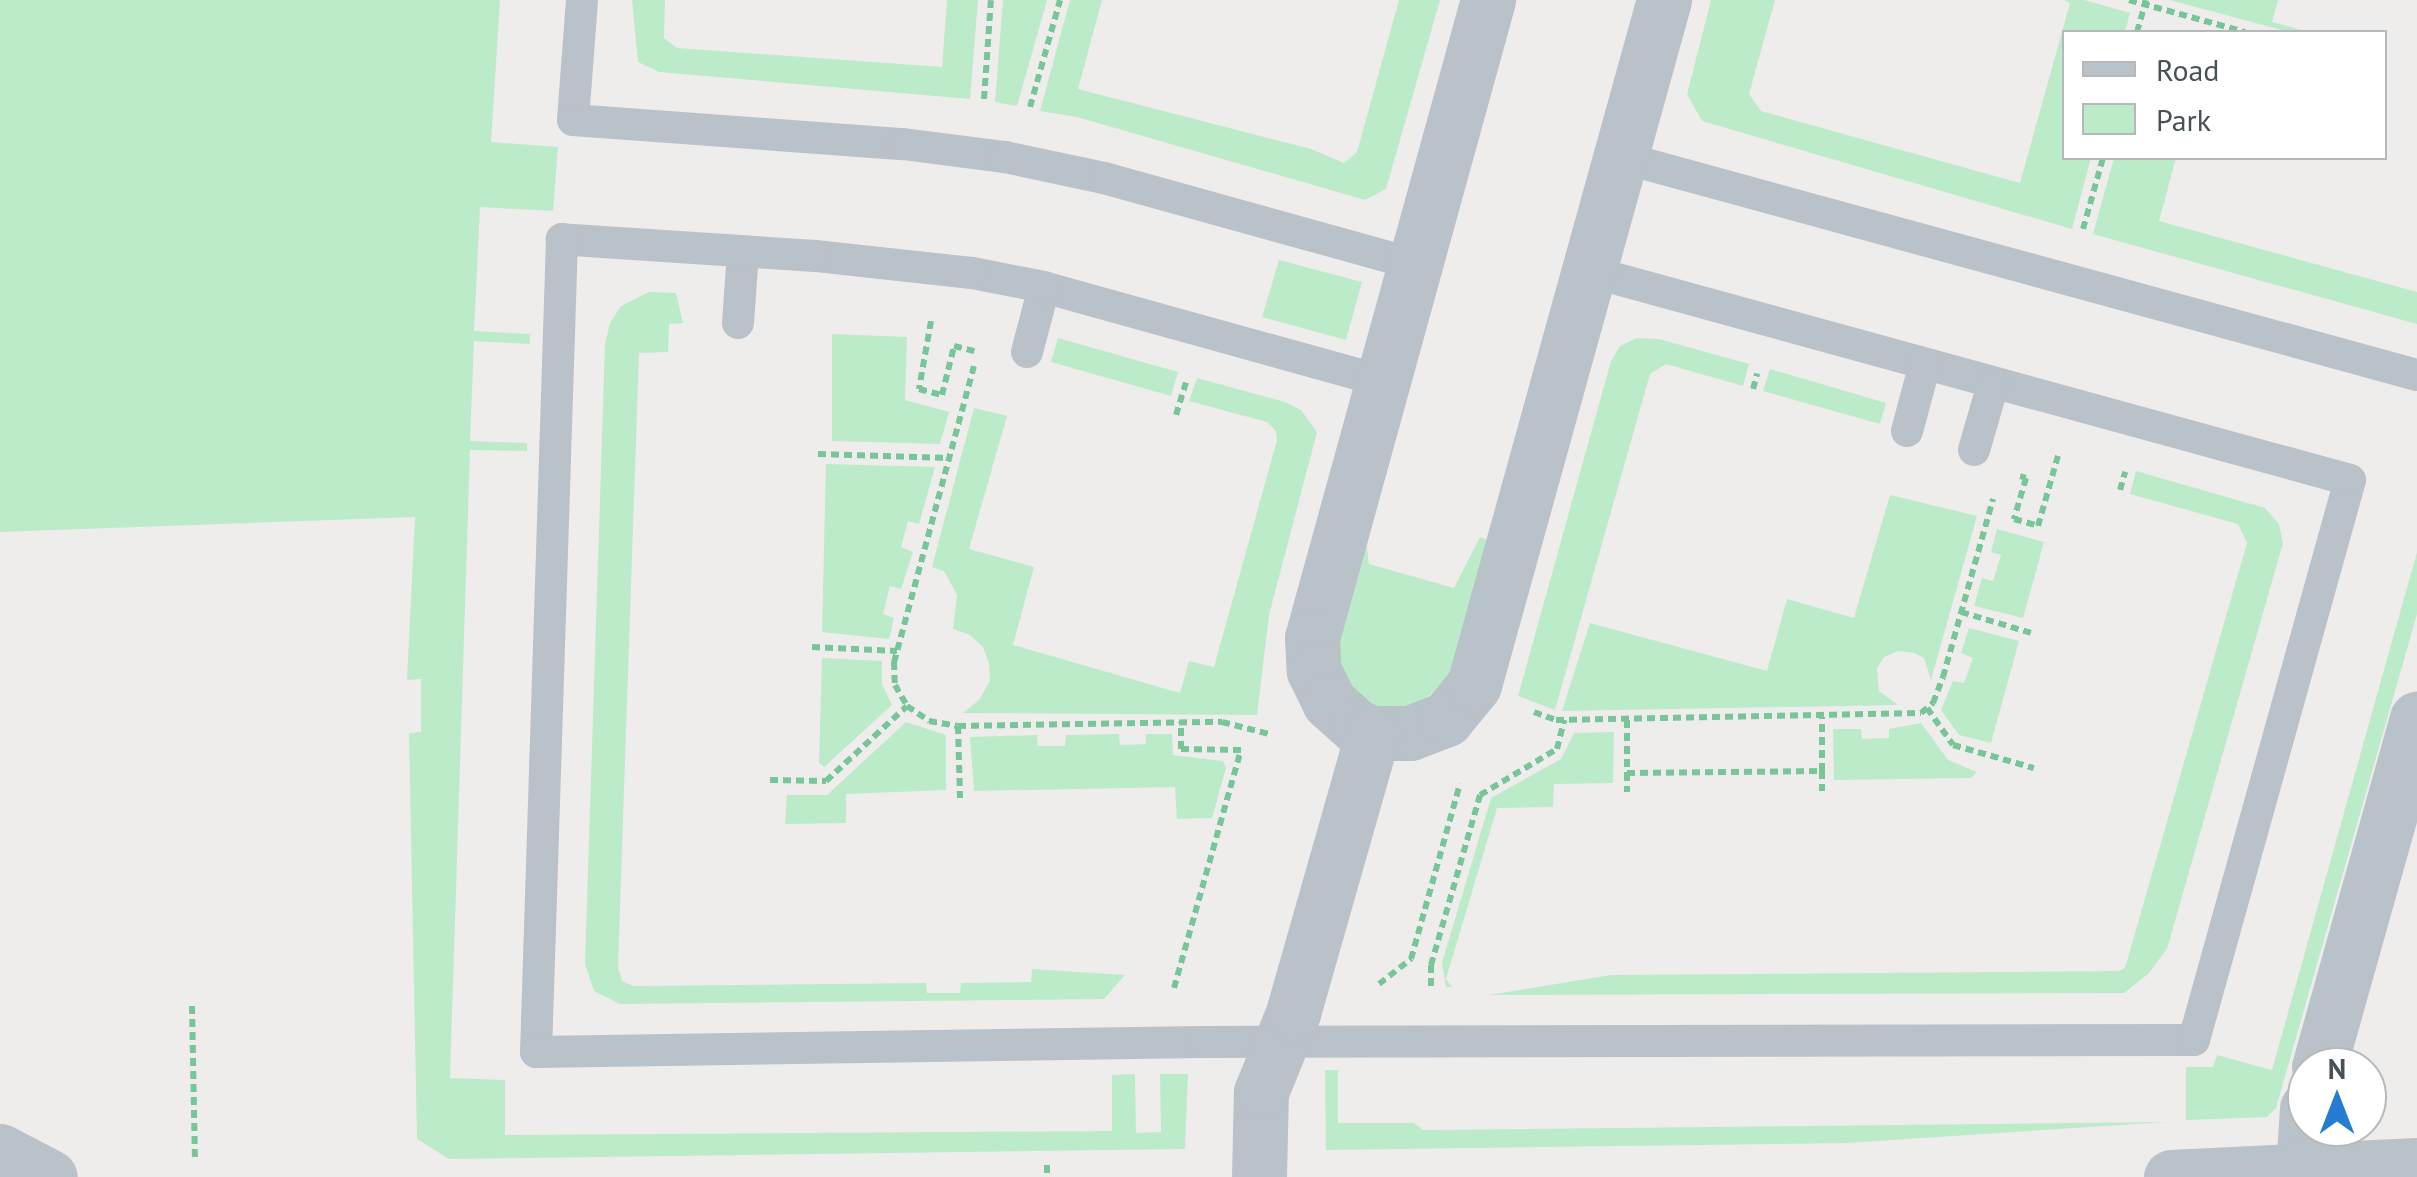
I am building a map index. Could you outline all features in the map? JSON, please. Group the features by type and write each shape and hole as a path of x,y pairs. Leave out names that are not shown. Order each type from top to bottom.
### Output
{"street":[{"path":"1488,0 1315,621 1311,656 1330,702 1357,727 1373,733 1410,733 1446,718 1474,685 1664,0"},
{"path":"2324,1047 2417,718"},
{"path":"1258,1177 1261,1092 1301,987 1373,733"},
{"path":"2303,1170 2304,1147"},
{"path":"0,1152 50,1177"},
{"path":"2171,1177 2303,1170 2362,1172 2417,1165"}],"lane":[{"path":"582,0 573,120 1005,156 1104,178 1414,264"},
{"path":"1620,156 2417,376"},
{"path":"1382,381 1044,287 944,269 562,239 536,1052 1280,1042 2194,1040 2350,480 1588,271"},
{"path":"738,323 743,251"},
{"path":"1027,352 1044,287"},
{"path":"1907,431 1925,364"},
{"path":"1979,435 1993,384"}],"path":[{"path":"984,110 991,0"},
{"path":"1026,118 1060,0"},
{"path":"2129,0 2238,30"},
{"path":"2138,30 2146,2"},
{"path":"2080,241 2101,160"},
{"path":"924,349 919,388 942,395 954,346 978,352 897,651 895,685 906,706 929,721 958,726 1181,722 1233,724 1269,734"},
{"path":"1176,415 1190,367"},
{"path":"1979,435 2062,442 2038,526 2014,519 2024,484"},
{"path":"818,454 950,458"},
{"path":"1542,715 1564,720 1627,720 1914,715 1927,708 1943,678 1996,488"},
{"path":"1961,612 2031,633"},
{"path":"812,647 897,651"},
{"path":"770,780 826,782 906,706"},
{"path":"1927,708 1953,745 2034,768"},
{"path":"1822,717 1822,791"},
{"path":"1431,1005 1431,965 1475,804 1488,789 1557,749 1564,720"},
{"path":"1627,720 1627,792"},
{"path":"1168,1008 1241,750 1181,749 1181,722"},
{"path":"958,726 960,798"},
{"path":"1627,773 1822,770"},
{"path":"192,1006 195,1160"},
{"path":"1047,1164 1047,1177"}],"green space":[{"path":"0,0 500,0 491,142 558,147 553,211 480,207 474,331 530,334 530,344 474,341 470,441 527,443 527,451 470,450 450,1078 505,1080 505,1135 1112,1131 1112,1075 1135,1074 1136,1133 1161,1132 1160,1074 1188,1074 1185,1149 449,1159 417,1139 409,733 421,732 421,679 407,680 415,517 0,532"},
{"path":"632,0 665,0 664,38 677,48 942,67 947,0 978,0 970,99 659,72 638,62"},
{"path":"1003,0 1047,0 1017,106 995,102"},
{"path":"1070,0 1102,0 1078,89 1311,149 1344,163 1357,152 1399,0 1440,0 1386,189 1365,200 1077,117 1040,111"},
{"path":"1711,0 1775,0 1749,94 1761,111 2020,183 2062,32 2062,160 2090,160 2072,229 1702,121 1687,94"},
{"path":"2064,0 2084,0 2130,13 2126,30 2062,30 2070,3"},
{"path":"2170,0 2278,0 2272,22 2302,30 2282,30"},
{"path":"2113,160 2175,160 2159,221 2417,292 2417,324 2093,234"},
{"path":"1279,260 1362,282 1346,340 1262,317"},
{"path":"649,292 676,293 683,323 669,324 668,352 639,353 618,967 622,981 633,986 926,983 927,993 960,993 961,983 1031,982 1032,969 1125,975 1104,999 620,1004 594,991 585,964 605,344 610,323 621,306"},
{"path":"832,334 907,337 905,400 949,412 940,444 832,441"},
{"path":"1058,338 1178,372 1171,396 1051,362"},
{"path":"1637,338 1659,339 1749,364 1743,386 1666,364 1650,374 1555,710 1518,696 1611,361 1620,346"},
{"path":"1770,369 1886,403 1880,424 1763,391"},
{"path":"1197,378 1285,402 1301,410 1317,432 1269,615 1257,715 963,713 979,700 990,681 989,664 983,647 970,635 953,629 957,595 944,571 932,567 974,408 1007,416 969,549 1034,567 1013,645 1180,693 1189,661 1214,667 1277,440 1276,431 1267,422 1189,401"},
{"path":"826,464 935,467 919,524 908,521 901,547 913,552 901,589 890,586 883,614 894,618 889,639 822,632"},
{"path":"2136,471 2265,508 2279,524 2283,543 2167,949 2148,974 2124,993 1489,995 1611,975 2125,968 2247,543 2238,524 2130,494"},
{"path":"1890,495 1977,516 1931,680 1924,658 1914,653 1898,651 1884,657 1877,668 1879,691 1898,705 1562,711 1590,623 1767,671 1787,599 1854,618"},
{"path":"1364,525 1369,564 1454,588 1480,537 1490,541 1456,667 1417,709 1380,711 1347,691 1333,659"},
{"path":"1997,529 2044,542 2023,618 1974,606 1982,578 1993,581 2001,555 1991,552"},
{"path":"2417,552 2417,614 2293,1047 2287,1047 2287,1069 2276,1108 2267,1117 2186,1120 2186,1067 2213,1067 2217,1055 2272,1070"},
{"path":"1969,628 2019,641 1991,743 1959,735 1941,710 1953,681 1964,683 1973,658 1961,653"},
{"path":"822,658 882,661 882,684 892,705 824,767 819,763"},
{"path":"906,722 946,735 946,790 846,794 846,823 785,824 787,795 827,795"},
{"path":"1921,723 1948,760 1977,772 1971,778 1834,780 1833,729 1861,729 1862,739 1889,738 1889,729"},
{"path":"1614,732 1613,783 1554,784 1553,807 1497,808 1446,979 1452,987 1446,987 1442,963 1491,798 1561,759 1574,733"},
{"path":"1119,734 1120,745 1146,744 1146,734 1172,734 1173,755 1223,761 1226,768 1212,818 1177,819 1175,787 974,791 970,737 1037,735 1038,746 1065,746 1066,735"},
{"path":"1325,1070 1338,1070 1338,1123 1414,1123 1423,1130 2167,1122 1847,1143 1326,1150"}]}
